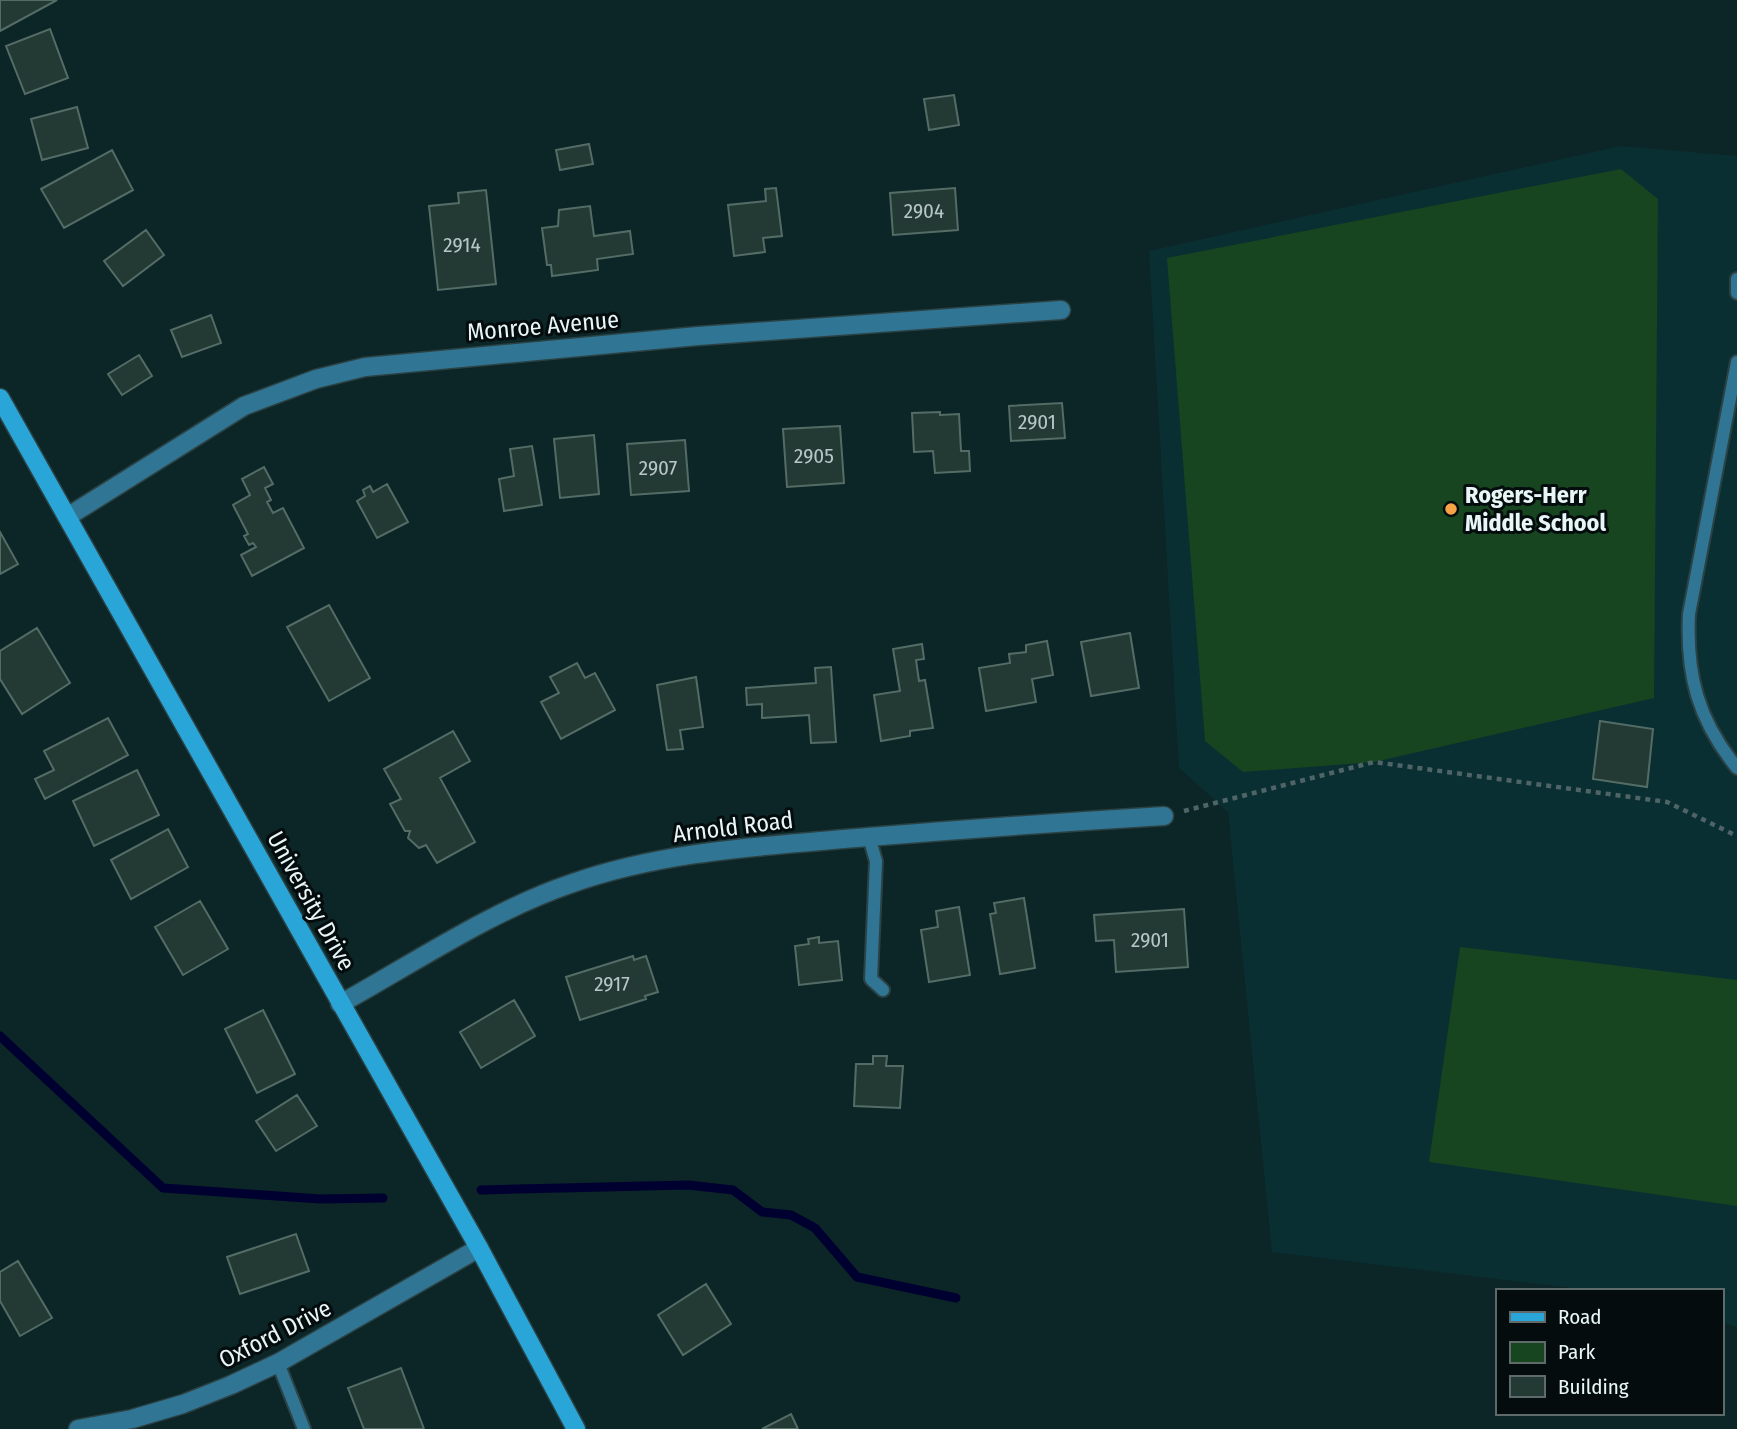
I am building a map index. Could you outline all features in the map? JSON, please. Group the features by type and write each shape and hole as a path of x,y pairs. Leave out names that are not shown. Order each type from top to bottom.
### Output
{"main road":[{"name":"University Drive","path":"0,398 479,1248 576,1429"}],"street":[{"name":"Monroe Avenue","path":"67,517 244,406 316,379 365,367 698,336 1061,310"},
{"name":"Arnold Road","path":"340,1004 529,900 612,870 729,850 1164,816"},
{"name":"Oxford Drive","path":"78,1429 183,1404 278,1363 479,1248"}],"lane":[{"path":"1737,279 1737,293"},
{"path":"1737,362 1689,614 1687,650 1691,680 1701,709 1721,748 1737,768"},
{"path":"869,837 876,861 871,979 883,990"},
{"path":"278,1363 304,1429"}],"path":[{"path":"1164,816 1374,762 1667,802 1737,836"}],"shaded area":[{"name":"Rogers-Herr Middle School","path":"1620,146 1737,156 1737,1327 1723,1323 1723,1289 1581,1289 1272,1252 1228,812 1179,768 1149,251"}],"green space":[{"path":"1621,169 1658,199 1654,698 1374,762 1243,772 1205,741 1167,258"},
{"path":"1460,947 1737,980 1737,1206 1429,1162"}],"building":[{"path":"0,0 57,0 0,31"},
{"path":"50,29 68,78 25,94 6,46"},
{"path":"954,95 959,125 929,130 924,99"},
{"path":"77,107 88,148 42,160 31,119"},
{"path":"589,144 593,164 560,170 556,150"},
{"path":"112,150 133,190 64,228 41,189"},
{"path":"776,188 782,236 763,238 765,252 734,256 728,205 766,201 765,189"},
{"path":"955,188 958,230 893,235 890,193"},
{"path":"486,190 496,284 438,290 429,206 459,203 458,193"},
{"path":"590,206 594,236 630,231 633,254 597,259 598,270 552,276 551,265 547,265 542,228 558,226 559,210"},
{"path":"146,230 164,255 123,286 104,261"},
{"path":"211,315 221,343 182,357 171,330"},
{"path":"139,355 152,376 122,395 108,374"},
{"path":"1062,403 1065,438 1011,441 1009,406"},
{"path":"940,412 940,415 959,414 961,451 969,451 970,471 935,473 933,451 914,452 912,413"},
{"path":"840,426 844,483 787,487 783,429"},
{"path":"594,435 599,494 560,498 554,439"},
{"path":"685,440 689,491 631,495 627,444"},
{"path":"532,446 542,505 504,511 499,479 514,476 510,449"},
{"path":"264,467 273,484 265,488 271,500 267,502 273,513 283,508 304,548 252,576 241,555 256,547 253,543 249,545 244,536 248,534 233,505 250,495 242,479"},
{"path":"387,484 408,522 377,538 357,501 365,496 363,490 370,486 373,492"},
{"path":"0,532 18,564 0,574"},
{"path":"329,605 370,678 329,701 287,627"},
{"path":"37,628 70,683 22,714 0,679 0,651"},
{"path":"1130,633 1139,688 1091,696 1081,642"},
{"path":"1047,641 1053,675 1032,679 1036,702 986,711 979,668 1010,663 1009,654 1026,652 1026,645"},
{"path":"922,644 924,659 916,660 919,681 925,680 933,728 910,731 910,736 881,741 874,695 900,691 893,649"},
{"path":"577,663 585,678 595,673 615,710 561,739 541,702 559,693 550,677"},
{"path":"831,667 836,742 811,743 809,715 762,718 762,704 747,705 746,688 816,683 815,668"},
{"path":"696,677 703,727 680,730 683,749 667,750 657,685"},
{"path":"108,718 128,755 45,799 35,779 54,770 44,751"},
{"path":"1600,721 1653,729 1647,787 1593,779"},
{"path":"453,731 470,761 440,778 475,842 437,863 426,845 419,848 408,838 410,831 405,831 390,804 401,799 384,769"},
{"path":"137,770 159,815 94,846 73,801"},
{"path":"168,829 188,867 131,899 111,860"},
{"path":"1024,898 1035,968 1000,974 990,914 996,913 994,903"},
{"path":"200,901 228,949 183,975 155,927"},
{"path":"959,907 970,975 929,982 921,930 938,927 936,911"},
{"path":"1184,909 1188,967 1116,972 1114,940 1096,941 1094,915"},
{"path":"819,937 819,943 838,941 842,980 799,985 795,946 809,944 808,939"},
{"path":"633,956 634,960 646,956 658,992 645,996 646,999 580,1020 566,977"},
{"path":"514,1000 535,1036 481,1068 460,1032"},
{"path":"263,1010 295,1074 257,1093 225,1029"},
{"path":"873,1056 887,1056 886,1066 903,1066 900,1108 854,1106 856,1064 873,1064"},
{"path":"297,1095 317,1126 276,1151 256,1121"},
{"path":"296,1234 309,1271 240,1294 227,1257"},
{"path":"18,1261 52,1318 20,1336 0,1301 0,1272"},
{"path":"706,1284 731,1324 683,1355 658,1315"},
{"path":"401,1368 424,1429 364,1429 348,1388"},
{"path":"791,1414 798,1429 762,1429"}],"waterway":[{"path":"0,1036 163,1188 320,1199 383,1198"},
{"path":"481,1190 688,1185 733,1190 762,1212 791,1215 815,1228 857,1277 956,1298"}],"place":[{"name":"Rogers-Herr Middle School","path":"1451,509"}]}
